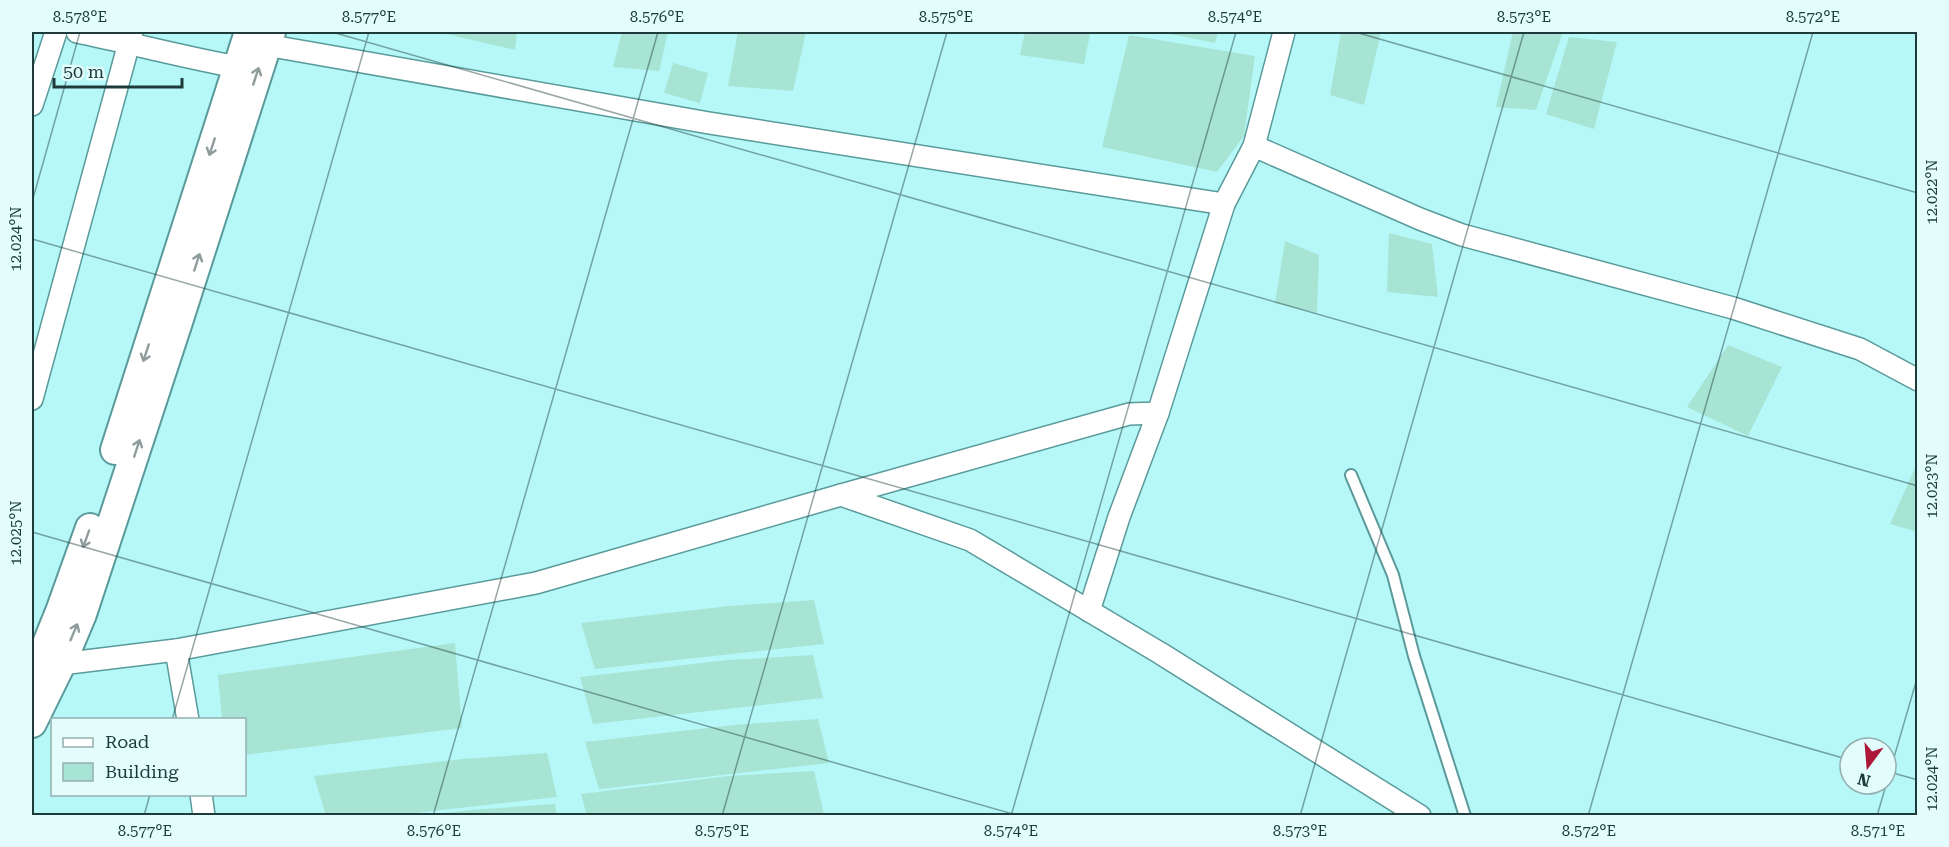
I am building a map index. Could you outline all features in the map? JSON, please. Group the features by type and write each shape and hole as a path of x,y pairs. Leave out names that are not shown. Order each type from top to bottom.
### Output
{"main road":[{"path":"32,723 82,614 167,323 237,67 262,36"},
{"path":"32,681 167,323 262,36"}],"street":[{"path":"32,105 56,32"},
{"path":"77,32 130,37 199,60 237,67"},
{"path":"1089,611 1119,517 1158,413 1224,204 1254,146 1284,32"},
{"path":"262,36 710,123 1224,204"},
{"path":"32,399 130,37"},
{"path":"1254,146 1461,235 1755,315 1860,349 1917,380"},
{"path":"32,681 61,664 176,650 536,583 1129,414 1158,413"},
{"path":"841,495 970,540 1420,816"},
{"path":"176,650 188,718"},
{"path":"201,796 204,816"}],"lane":[{"path":"1351,475 1393,575 1414,656 1465,816"}],"building":[{"path":"438,32 517,32 515,50"},
{"path":"622,32 668,32 659,71 613,67"},
{"path":"738,32 806,32 793,91 728,86"},
{"path":"1025,32 1090,34 1084,64 1020,55"},
{"path":"1160,32 1218,32 1215,43"},
{"path":"1341,32 1381,32 1364,105 1330,95"},
{"path":"1513,32 1563,32 1536,110 1496,107"},
{"path":"1129,35 1255,56 1244,136 1217,172 1102,147"},
{"path":"1569,37 1617,42 1594,129 1546,114"},
{"path":"673,63 708,73 700,103 664,93"},
{"path":"1389,233 1432,244 1438,297 1387,292"},
{"path":"1285,241 1319,255 1317,313 1275,303"},
{"path":"1728,345 1782,367 1748,436 1687,407"},
{"path":"1915,468 1918,469 1918,532 1890,524"},
{"path":"814,600 824,644 595,669 581,623 729,606"},
{"path":"455,643 462,728 246,755 246,718 222,718 218,675"},
{"path":"813,655 823,698 593,724 580,677 728,660"},
{"path":"818,719 829,763 599,789 585,742 734,725"},
{"path":"547,753 557,797 388,816 326,816 314,776 463,759"},
{"path":"814,771 824,814 587,816 581,794 729,776"},
{"path":"555,804 557,816 434,816 434,814 471,810"}]}
